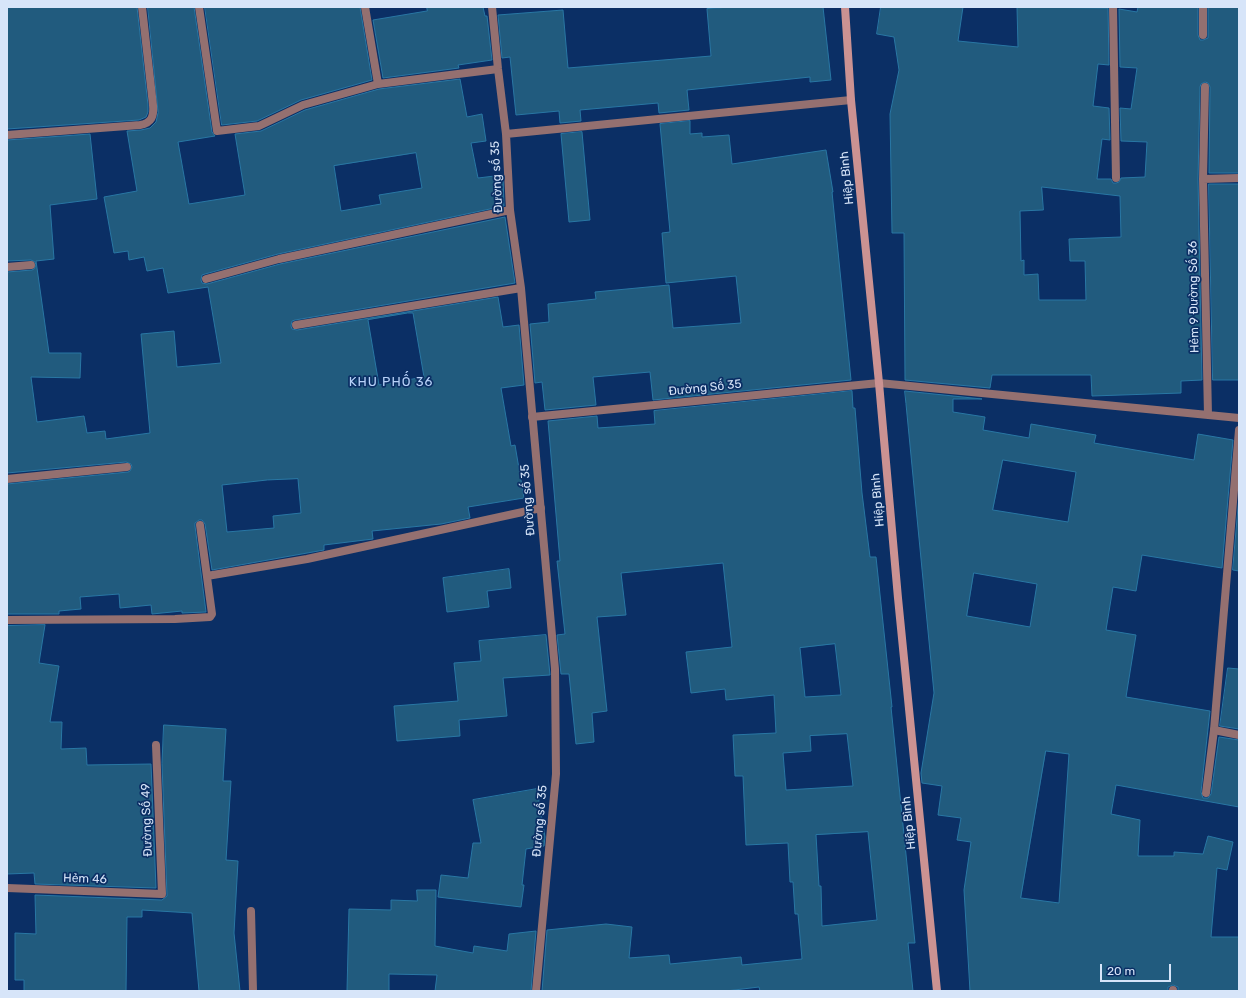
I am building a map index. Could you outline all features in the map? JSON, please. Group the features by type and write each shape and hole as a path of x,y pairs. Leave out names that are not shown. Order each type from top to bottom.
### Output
{"main road":[{"name":"Hiệp Bình","path":"845,7 851,100 880,383 898,598 937,991"}],"street":[{"path":"7,135 146,124 154,114 142,7"},
{"path":"199,7 217,131 259,126 303,104 378,84 498,69"},
{"path":"365,7 378,84"},
{"name":"Đường số 35","path":"492,7 506,134 510,210 521,288 555,669 556,774 536,991"},
{"path":"1113,7 1116,178"},
{"path":"1203,7 1203,35"},
{"name":"Hẻm 9 Đường Số 36","path":"1205,87 1203,179 1208,415"},
{"path":"506,134 851,100"},
{"path":"1203,179 1239,178"},
{"path":"206,279 279,260 510,210"},
{"path":"7,267 31,265"},
{"path":"296,325 521,288"},
{"name":"Đường Số 35","path":"532,417 880,383 1239,418"},
{"path":"1206,793 1214,730 1239,430"},
{"path":"7,479 127,467"},
{"path":"206,576 307,559 541,508"},
{"path":"7,620 144,620 210,617 212,614 200,525"},
{"path":"1214,730 1239,735"},
{"name":"Đường Số 49","path":"156,745 162,894"},
{"name":"Hẻm 46","path":"7,888 162,894"},
{"path":"251,911 253,991"}],"building":[{"path":"7,7 137,7 148,105 146,117 139,120 7,129"},
{"path":"148,7 194,7 212,132 215,136 178,142 189,204 245,195 235,134 261,131 305,110 379,89 460,79 467,117 482,114 486,141 471,143 478,178 503,175 504,206 278,254 202,275 201,280 202,283 207,284 280,264 505,217 515,283 295,320 292,321 291,326 292,329 297,330 498,297 503,327 519,325 524,385 501,388 511,446 515,445 524,498 468,507 470,518 441,524 372,531 373,539 324,545 324,550 212,570 205,524 202,520 199,520 195,523 195,526 206,612 182,613 182,611 152,614 151,605 120,608 119,594 80,597 81,609 59,611 59,614 7,614 7,484 128,472 132,467 131,464 126,462 7,473 7,272 32,270 36,265 35,262 31,260 7,261 7,140 90,134 97,199 50,205 54,259 36,261 49,353 81,353 80,378 31,377 37,422 84,416 87,433 105,431 106,439 150,433 141,334 174,331 177,367 221,363 208,287 168,293 163,268 147,271 144,257 129,260 128,251 114,253 104,197 137,191 127,131 150,128 156,122 158,113","holes":["416,153 422,188 379,195 381,204 341,211 334,166","413,313 424,377 379,385 368,320","298,479 301,513 273,516 274,528 227,532 222,485 267,480"]},
{"path":"205,7 360,7 372,80 301,100 257,121 222,125"},
{"path":"427,7 483,7 485,16 487,16 492,60 458,65 459,68 383,78 373,20 427,11"},
{"path":"731,7 823,7 831,80 810,82 810,77 687,90 689,110 659,113 658,103 580,110 581,121 560,123 559,111 516,115 510,57 502,58 498,15 563,10 568,68 711,56 707,9"},
{"path":"881,7 963,7 958,41 1018,47 1017,7 1108,8 1109,65 1098,64 1093,106 1109,108 1110,140 1102,139 1097,179 1111,179 1113,183 1116,183 1119,182 1121,178 1145,177 1147,142 1121,141 1120,108 1131,109 1137,68 1120,67 1119,9 1137,12 1138,7 1198,7 1198,35 1200,40 1203,40 1208,38 1208,7 1239,7 1239,173 1209,173 1210,87 1208,83 1205,82 1201,84 1200,87 1198,179 1202,380 1181,381 1181,393 1092,396 1091,375 992,375 990,388 905,380 904,233 892,233 890,114 899,70 894,37 877,34","holes":["1042,187 1120,196 1121,237 1069,239 1070,261 1085,261 1086,300 1039,300 1038,274 1024,275 1024,260 1021,261 1020,211 1043,210"]},
{"path":"690,121 690,134 702,133 702,137 729,135 732,164 826,150 833,192 851,380 653,400 650,372 593,377 596,405 545,410 542,382 535,383 530,324 549,322 548,304 596,299 595,292 669,285 673,328 741,323 736,276 666,283 662,233 670,232 660,124"},
{"path":"582,132 590,220 569,222 561,134"},
{"path":"1209,184 1239,184 1239,380 1213,380"},
{"path":"852,391 870,557 876,557 892,707 915,943 908,943 913,991 760,991 759,987 726,991 542,991 547,930 606,924 632,927 629,958 669,955 670,964 741,957 742,965 802,959 798,914 795,914 793,882 790,882 788,843 746,845 743,776 735,776 733,735 776,733 774,695 726,700 725,689 691,693 686,652 732,647 723,563 621,573 626,615 597,617 607,711 592,713 594,742 576,744 569,674 561,674 557,635 565,634 557,561 560,561 548,421 597,416 598,428 655,424 654,411","holes":["835,644 841,695 805,697 800,648","847,734 853,786 786,790 783,753 811,751 810,736","868,832 877,920 822,926 821,886 819,886 816,835"]},
{"path":"905,391 982,399 953,399 953,412 985,417 983,430 1029,438 1031,424 1096,435 1094,443 1194,460 1198,434 1233,440 1222,568 1142,555 1136,591 1113,587 1106,630 1136,635 1126,697 1210,711 1201,792 1203,798 1208,798 1211,794 1219,737 1239,740 1239,807 1116,785 1111,814 1140,820 1138,856 1174,856 1174,852 1203,854 1208,836 1233,842 1227,870 1217,868 1211,937 1239,937 1239,991 1178,991 1178,987 1173,985 1168,987 1168,991 970,991 964,890 971,842 957,840 961,818 938,815 942,786 922,783 921,773 934,693","holes":["1003,460 1076,472 1068,522 993,510","974,573 1037,584 1030,627 967,616","1046,751 1069,754 1059,903 1021,898"]},
{"path":"1239,496 1239,571 1233,570"},
{"path":"509,569 511,588 487,591 489,607 447,612 443,578"},
{"path":"45,625 39,663 59,666 50,722 62,722 61,749 86,748 87,765 151,764 156,888 35,884 34,873 7,874 7,626"},
{"path":"546,635 550,675 503,678 507,716 459,720 460,736 397,741 394,706 458,701 454,663 481,661 479,641"},
{"path":"1228,668 1239,669 1239,729 1220,726"},
{"path":"164,725 226,729 223,781 231,781 226,860 238,861 234,933 240,991 199,991 192,913 142,910 142,917 127,917 126,991 24,991 24,980 15,980 15,933 36,934 35,895 162,900 167,896 162,764"},
{"path":"537,789 545,837 544,846 526,849 521,907 438,897 441,875 468,878 473,843 481,843 473,800"},
{"path":"417,890 436,890 435,946 473,953 474,946 507,951 509,934 536,931 531,991 435,991 437,975 389,974 389,991 347,991 349,909 391,910 391,900 417,901"}],"district":[{"name":"KHU PHỐ 36","path":"391,382"}]}
